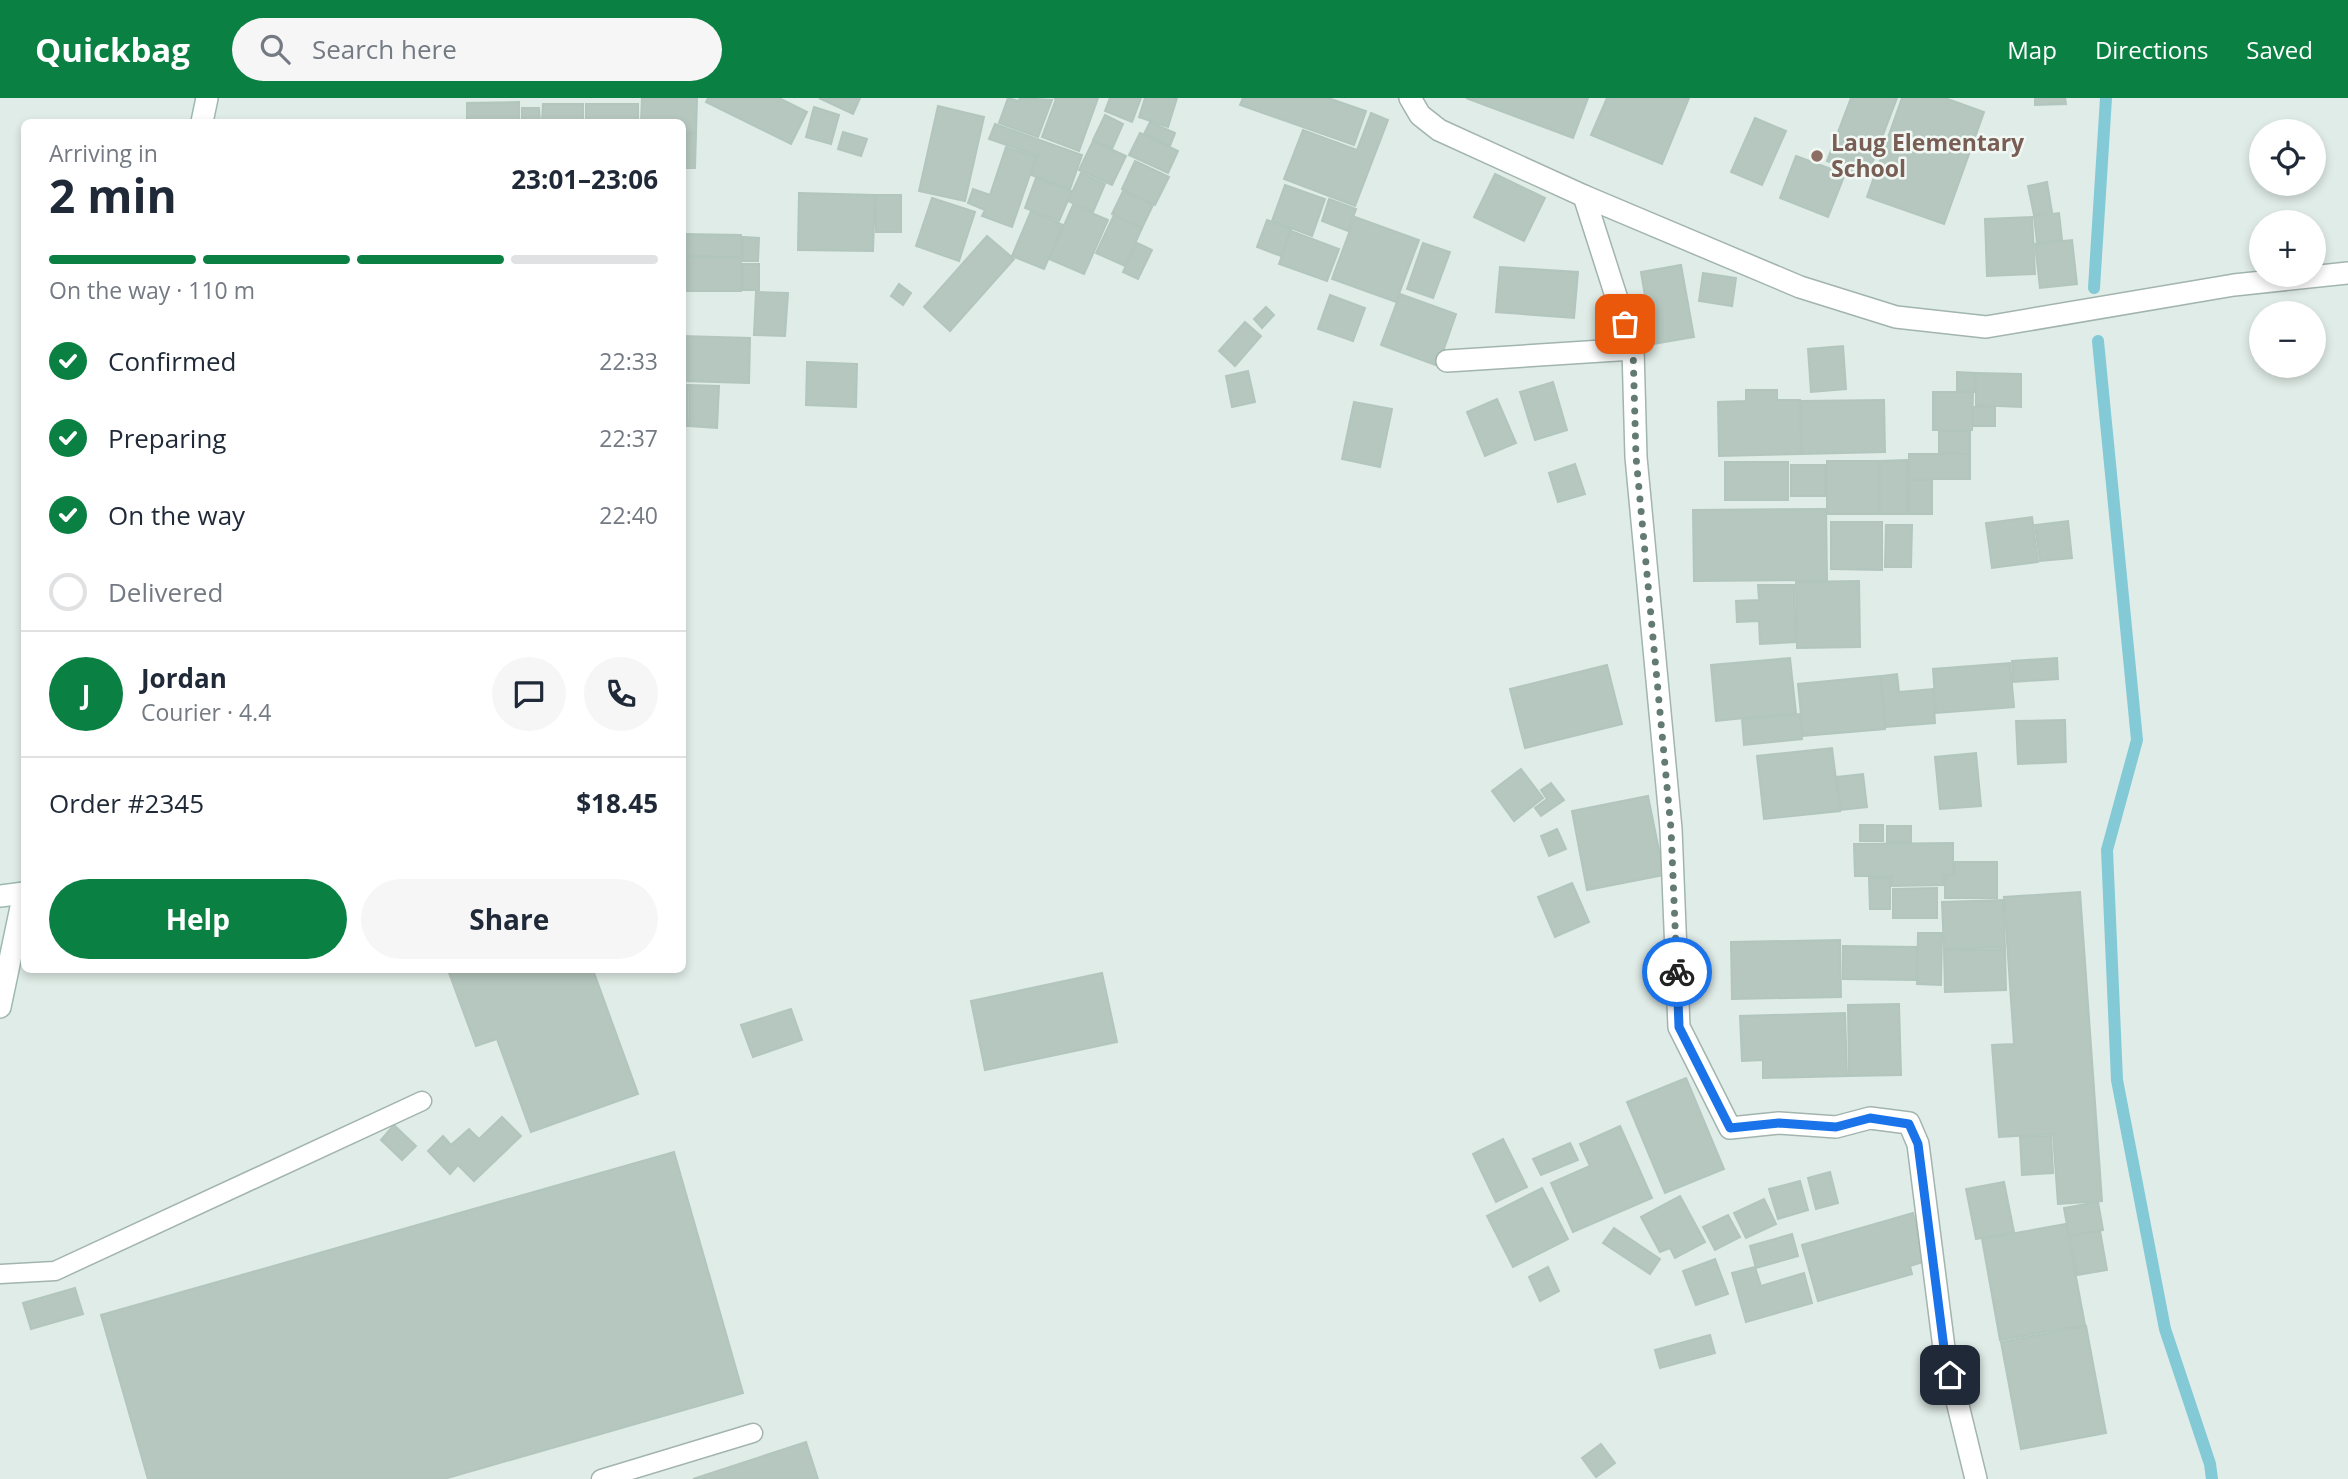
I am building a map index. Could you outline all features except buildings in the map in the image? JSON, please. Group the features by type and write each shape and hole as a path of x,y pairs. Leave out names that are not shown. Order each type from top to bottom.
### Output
{"street":[{"path":"203,119 207,98"},
{"path":"1410,98 1420,115 1439,130 1584,196 1800,287 1896,317 1986,327 2234,285 2348,273"},
{"path":"1584,196 1633,349 1636,457 1671,829 1679,1027 1730,1128 1779,1123 1836,1127 1870,1118 1909,1124 1918,1144 1944,1348 1976,1479"},
{"path":"1447,361 1633,349"},
{"path":"0,896 21,893"},
{"path":"0,1006 3,976 21,905"}],"lane":[{"path":"0,1274 55,1270 422,1101"},
{"path":"601,1479 752,1433"}],"waterway":[{"path":"2094,288 2106,98"},
{"path":"2098,341 2137,740 2107,850 2117,1080 2165,1329 2210,1464 2212,1479"}],"way so far":[{"path":"1625,324 1633,349 1636,457 1671,829 1677,972"}],"place":[{"name":"Laug Elementary School","path":"1817,156"}],"route":[{"path":"1677,972 1679,1027 1730,1128 1779,1123 1836,1127 1870,1118 1909,1124 1918,1144 1944,1348 1950,1375"}]}
